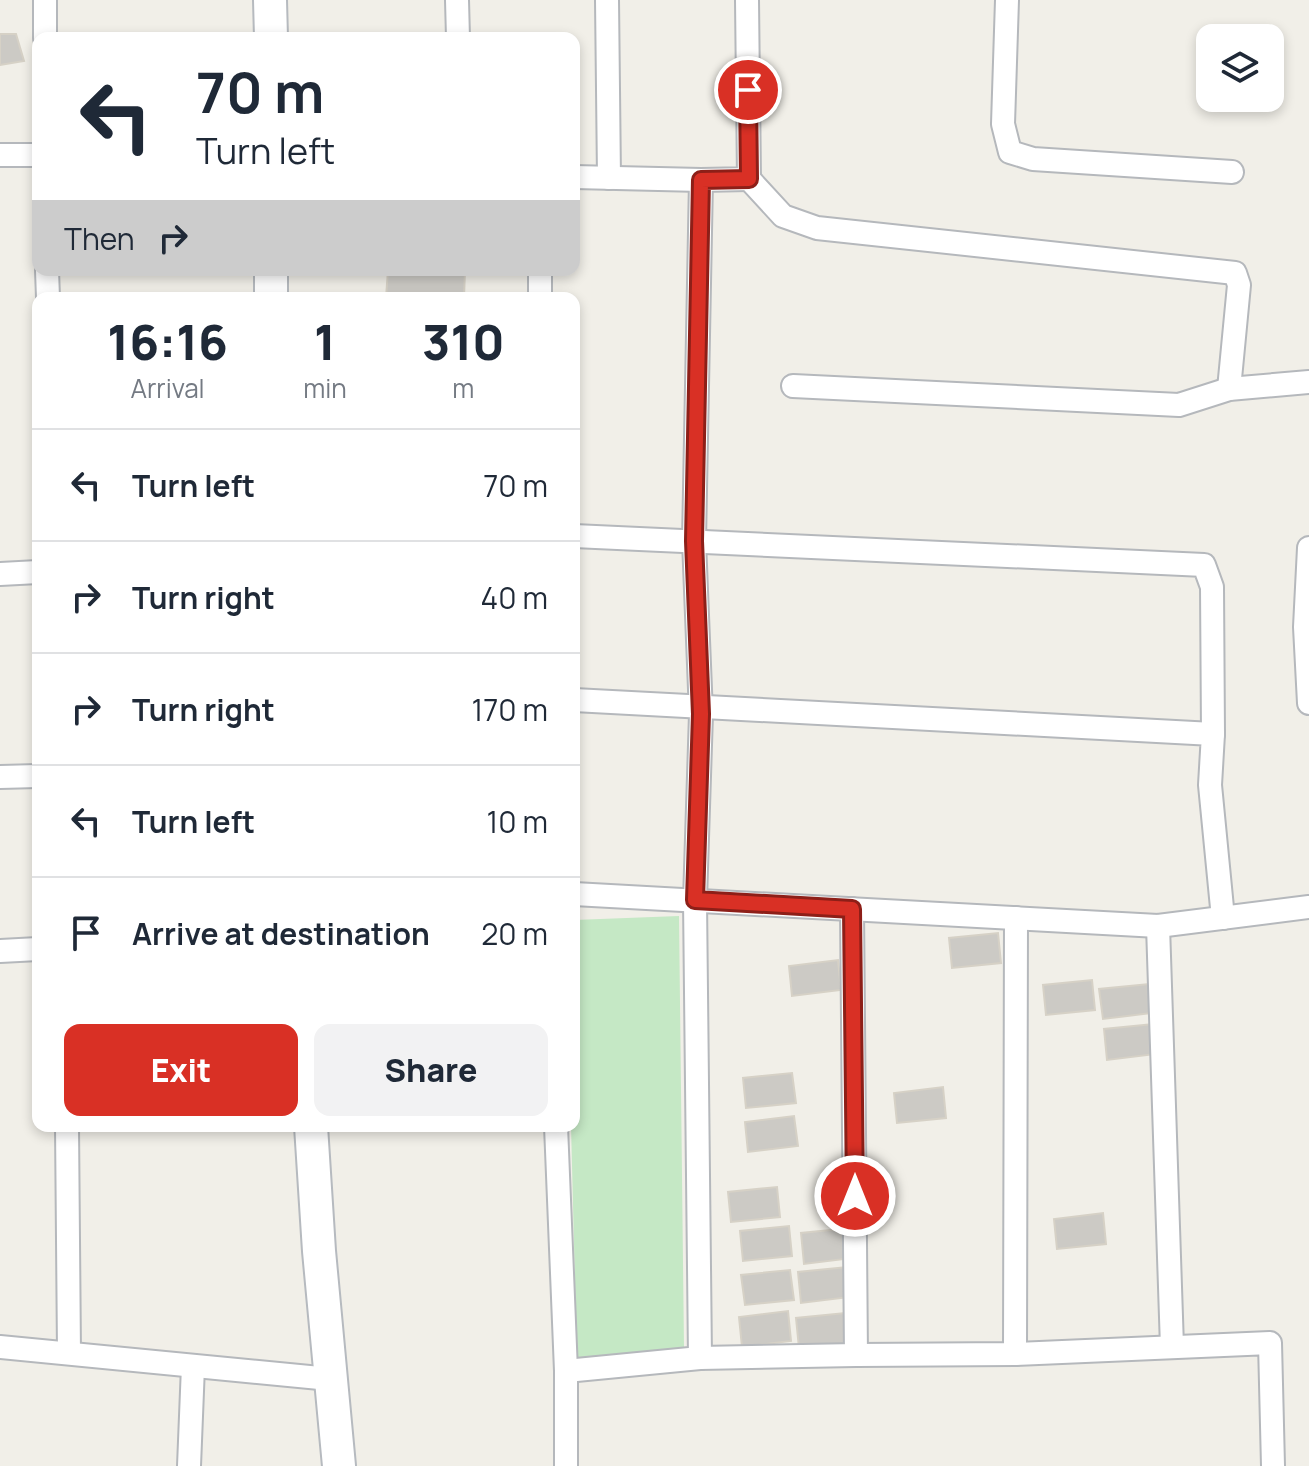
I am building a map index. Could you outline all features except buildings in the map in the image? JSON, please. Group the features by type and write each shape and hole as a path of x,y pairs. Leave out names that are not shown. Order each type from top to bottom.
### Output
{"street":[{"path":"45,0 45,32"},
{"path":"270,0 271,32"},
{"path":"457,0 458,32"},
{"path":"607,0 609,178"},
{"path":"747,0 749,179 783,216 817,228 1235,273 1239,285 1229,389"},
{"path":"1007,0 1003,124 1010,152 1033,159 1232,172"},
{"path":"0,155 32,155"},
{"path":"580,177 749,179"},
{"path":"700,1358 695,900 701,707 694,541 701,180"},
{"path":"793,386 1179,405 1229,389 1309,382"},
{"path":"580,536 1204,565 1212,587 1213,734 1210,785 1223,918"},
{"path":"1309,548 1305,627 1309,703"},
{"path":"0,574 32,572"},
{"path":"580,700 1213,734"},
{"path":"0,777 32,776"},
{"path":"580,894 1158,926 1309,907"},
{"path":"852,909 856,1355"},
{"path":"1015,1354 1016,918"},
{"path":"1158,926 1172,1347"},
{"path":"0,951 32,949"},
{"path":"67,1132 69,1353"},
{"path":"311,1132 339,1466"},
{"path":"556,1132 566,1371 566,1466"},
{"path":"566,1371 700,1358 1015,1354 1270,1343 1273,1466"},
{"path":"0,1347 330,1379"},
{"path":"189,1466 193,1366"}],"green space":[{"path":"679,916 684,1348 577,1361 571,1132 580,1132 580,920"}],"route":[{"path":"748,90 749,179 701,180 694,541 701,714 695,900 852,909 855,1196"}]}
